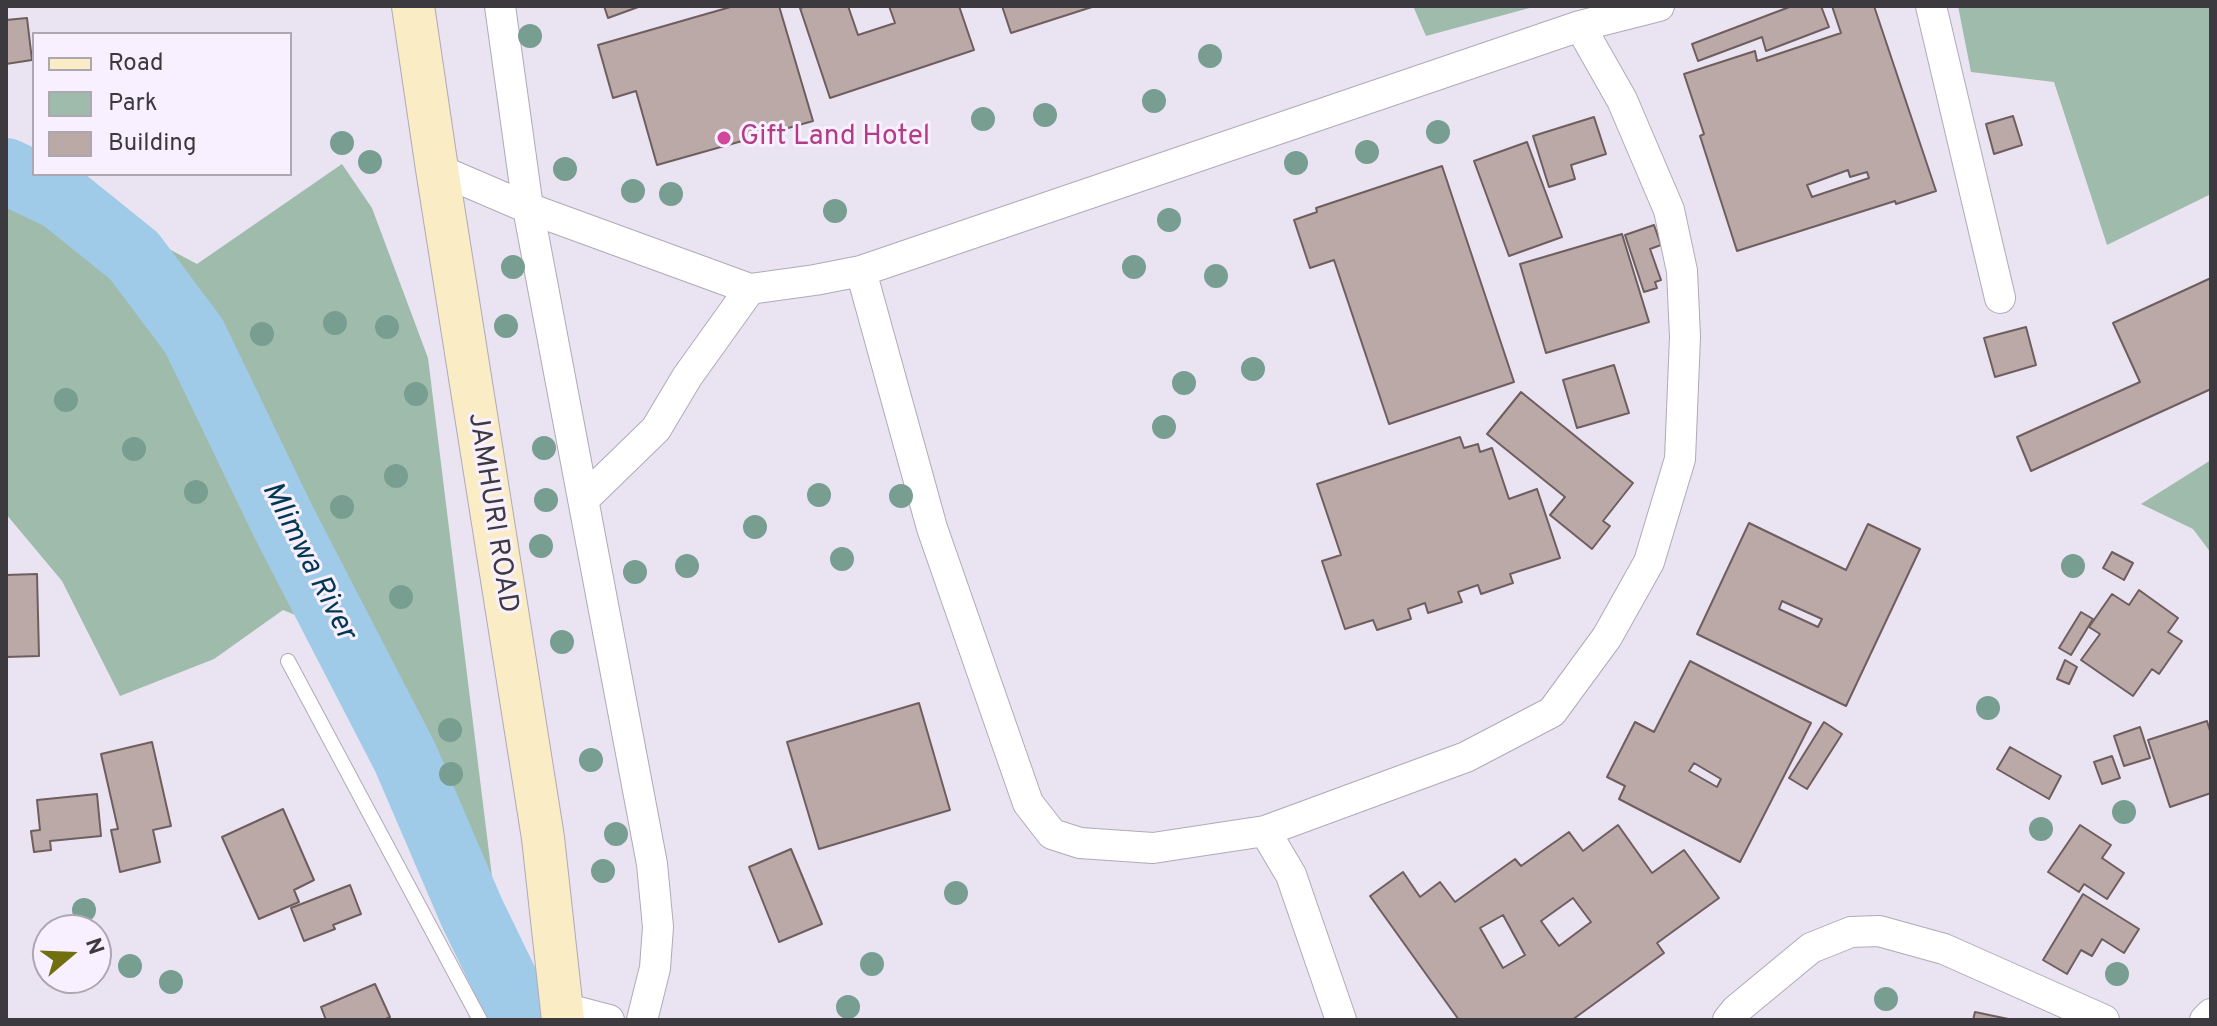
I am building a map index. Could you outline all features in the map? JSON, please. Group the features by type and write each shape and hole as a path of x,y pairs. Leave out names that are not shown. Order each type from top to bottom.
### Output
{"main road":[{"name":"JAMHURI ROAD","path":"413,6 543,838 563,1014"}],"street":[{"path":"500,6 528,208 652,864 658,927 655,968 642,1020"},
{"path":"437,169 528,208 750,289 861,271 1580,26 1659,6"},
{"path":"1931,6 2000,298"},
{"path":"861,271 932,528 1028,803 1052,834 1080,843 1153,848 1265,831 1466,757 1552,712 1607,637 1649,562 1680,459 1685,337 1682,271 1669,210 1622,100 1580,26"},
{"path":"584,499 656,429 687,377 750,289"},
{"path":"1265,831 1291,875 1341,1020"},
{"path":"1728,1020 1811,948 1851,932 1879,931 1944,949 2104,1020"},
{"path":"563,1014 609,1020"},
{"path":"2205,1020 2211,1014"}],"lane":[{"path":"288,661 480,1020"}],"green space":[{"path":"1413,6 1537,6 1426,36"},
{"path":"1958,6 2211,6 2211,194 2107,245 2054,82 1971,72"},
{"path":"6,162 197,264 342,164 372,208 428,358 493,885 496,993 463,933 393,763 320,625 283,610 214,659 120,696 62,581 6,514"},
{"path":"2211,460 2211,553 2193,529 2141,504"}],"building":[{"path":"604,6 641,6 608,18"},
{"path":"734,6 779,6 813,121 657,165 636,91 613,98 598,45"},
{"path":"848,6 858,35 895,23 889,6 959,6 974,50 830,98 800,8"},
{"path":"1002,6 1095,6 1011,33"},
{"path":"1792,6 1821,6 1829,27 1766,51 1762,37 1698,61 1692,44"},
{"path":"1832,6 1874,6 1936,191 1737,251 1700,136 1704,134 1684,74 1755,51 1757,61 1841,33","holes":["1848,170 1850,177 1867,172 1869,178 1812,197 1807,185"]},
{"path":"27,18 32,60 6,64 6,20"},
{"path":"2013,116 2022,145 1994,154 1986,124"},
{"path":"1594,117 1606,154 1571,165 1575,179 1549,187 1533,136"},
{"path":"1527,142 1562,237 1509,256 1474,161"},
{"path":"1442,166 1514,382 1389,424 1334,260 1310,268 1294,220 1317,212 1316,208"},
{"path":"1654,225 1661,245 1650,249 1661,280 1655,282 1657,288 1644,292 1625,235"},
{"path":"1622,234 1649,322 1546,353 1520,264"},
{"path":"2211,278 2211,389 2031,471 2017,437 2140,382 2113,323"},
{"path":"2026,327 2036,365 1995,377 1984,338"},
{"path":"1614,365 1629,413 1577,428 1563,380"},
{"path":"1521,392 1633,483 1603,521 1610,526 1592,549 1550,515 1565,497 1487,434"},
{"path":"1460,437 1464,448 1478,444 1480,452 1492,448 1509,499 1537,489 1560,558 1510,574 1513,583 1481,594 1478,585 1458,592 1462,602 1428,613 1425,603 1408,609 1411,619 1377,630 1373,620 1345,629 1322,561 1341,555 1317,484"},
{"path":"1749,523 1846,570 1868,524 1920,549 1846,706 1697,634","holes":["1782,601 1822,619 1818,627 1779,609"]},
{"path":"2112,552 2133,563 2124,580 2103,568"},
{"path":"37,574 39,656 6,657 6,575"},
{"path":"2139,590 2178,618 2168,632 2182,641 2159,674 2152,669 2133,696 2081,660 2100,634 2089,627 2112,594 2129,605"},
{"path":"2081,612 2093,619 2071,655 2059,648"},
{"path":"2065,660 2077,667 2069,684 2057,679"},
{"path":"1690,661 1811,723 1740,862 1619,799 1625,786 1607,777 1635,722 1654,732","holes":["1694,763 1721,779 1717,787 1689,771"]},
{"path":"919,703 950,810 819,849 787,742"},
{"path":"2207,721 2211,734 2211,793 2170,807 2148,740"},
{"path":"1824,722 1842,734 1807,789 1789,778"},
{"path":"2140,727 2150,758 2124,766 2114,736"},
{"path":"152,742 171,826 153,830 160,862 120,872 111,830 118,829 101,754"},
{"path":"2010,747 2061,776 2049,799 1997,769"},
{"path":"2112,756 2120,778 2102,784 2094,762"},
{"path":"97,794 101,836 50,841 51,850 34,852 31,831 40,830 37,800"},
{"path":"283,809 314,880 294,890 299,902 259,919 222,837"},
{"path":"1618,825 1652,873 1684,850 1719,898 1657,943 1664,953 1572,1020 1459,1020 1370,896 1403,872 1420,897 1440,882 1455,902 1515,859 1521,866 1569,832 1583,851","holes":["1573,898 1591,922 1559,946 1541,921","1503,915 1525,955 1503,968 1480,928"]},
{"path":"2080,825 2111,845 2102,858 2124,873 2107,899 2084,884 2079,892 2048,872"},
{"path":"791,849 822,924 779,942 749,867"},
{"path":"350,885 361,914 333,925 335,929 304,941 291,908"},
{"path":"2083,894 2139,929 2124,953 2102,939 2092,956 2081,950 2067,974 2043,960"},
{"path":"375,984 390,1017 384,1020 326,1020 321,1007"},
{"path":"1975,1012 2013,1020 1973,1020"}],"waterway":[{"name":"Mlimwa River","path":"6,171 62,198 134,256 194,336 283,521 405,757 472,913 524,1020"}],"place":[{"name":"Gift Land Hotel","path":"724,138"}]}
